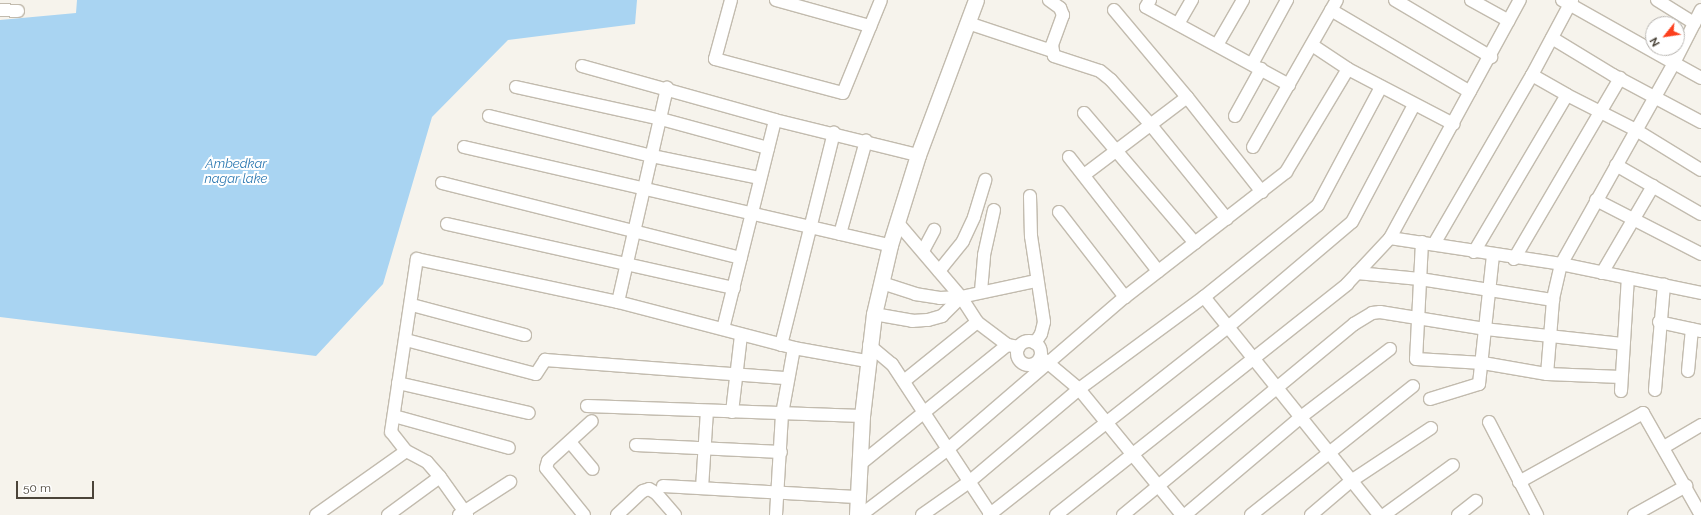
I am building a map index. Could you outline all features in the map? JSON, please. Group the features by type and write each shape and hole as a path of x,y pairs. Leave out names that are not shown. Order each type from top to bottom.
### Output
{"street":[{"path":"731,0 715,59 843,93 881,0"},
{"path":"776,0 870,26"},
{"path":"857,515 856,497 866,361 874,314 890,245 918,155 976,0"},
{"path":"1049,0 1060,8 1063,15 1052,51"},
{"path":"1150,0 1146,7 1257,66 1289,85"},
{"path":"1178,24 1192,0"},
{"path":"1217,45 1243,0"},
{"path":"1235,116 1287,0"},
{"path":"1395,0 1491,57"},
{"path":"1471,0 1509,21"},
{"path":"1056,515 1133,456 1357,273 1390,238 1452,124 1491,57 1520,0"},
{"path":"1658,0 1694,23"},
{"path":"1621,377 1546,374 1483,364 1416,359 1420,280 1428,243 1532,75 1552,38 1568,1 1701,78"},
{"path":"1253,147 1334,5 1470,92"},
{"path":"0,10 18,11"},
{"path":"1114,10 1187,97 1262,192"},
{"path":"1546,374 1553,300 1560,264 1674,63 1701,10"},
{"path":"968,23 1052,51 1059,60 1100,71 1150,124 1227,219"},
{"path":"1552,38 1620,78 1655,95 1701,122"},
{"path":"1312,45 1348,69 1452,124"},
{"path":"582,66 668,88 775,120 834,132 918,155"},
{"path":"861,515 948,449 1046,360 1286,172 1348,69"},
{"path":"1532,75 1636,130 1701,170"},
{"path":"1514,259 1620,78"},
{"path":"516,87 661,119 768,148"},
{"path":"922,515 969,482 1079,389 1204,297 1318,205 1381,87"},
{"path":"618,302 668,88"},
{"path":"1474,252 1568,95"},
{"path":"1084,175 1187,97"},
{"path":"869,345 884,354 904,381 926,412 990,515 1228,327 1352,222 1414,105"},
{"path":"1084,113 1195,243"},
{"path":"489,116 652,156 759,178"},
{"path":"723,329 752,215 759,178 775,120"},
{"path":"781,345 809,226 834,132"},
{"path":"840,234 866,141"},
{"path":"464,147 752,215 809,226 890,245"},
{"path":"1069,157 1158,271"},
{"path":"1616,165 1701,214"},
{"path":"939,271 963,241 974,217 985,180"},
{"path":"442,183 636,230 741,258"},
{"path":"1602,273 1653,186"},
{"path":"1030,196 1031,236 1036,281 1044,322 1041,334 1035,342"},
{"path":"1596,200 1701,254"},
{"path":"981,291 984,255 994,210"},
{"path":"1059,212 1125,297"},
{"path":"897,222 924,251 961,297 978,322 1013,346 1024,364 1032,365 1046,360"},
{"path":"447,224 734,288"},
{"path":"924,251 934,230"},
{"path":"1390,238 1428,243 1514,259 1560,264 1664,284 1701,293"},
{"path":"1430,399 1479,384 1483,364 1488,291 1493,255"},
{"path":"510,482 464,514 440,476 427,462 406,451 391,432 412,305 417,259 618,302 794,348 866,361"},
{"path":"1357,273 1420,280 1553,300"},
{"path":"1621,391 1628,278"},
{"path":"882,283 925,297 961,297 981,291 1036,281"},
{"path":"1655,390 1659,322 1664,284"},
{"path":"874,314 912,321 928,320 942,316 961,297"},
{"path":"1204,297 1379,515"},
{"path":"412,305 525,336"},
{"path":"1123,515 1278,389 1363,317 1380,312 1485,329 1623,344"},
{"path":"904,381 978,322"},
{"path":"1659,322 1697,330 1688,371"},
{"path":"732,412 741,335"},
{"path":"406,340 536,374 546,360 736,376 787,378"},
{"path":"859,465 1013,346 1028,341 1035,342 1046,360 1079,389 1182,515"},
{"path":"776,515 781,452 782,414 787,378 794,348"},
{"path":"1185,515 1301,417 1390,349"},
{"path":"398,383 529,413"},
{"path":"1251,515 1413,386"},
{"path":"587,406 862,416"},
{"path":"702,488 707,411"},
{"path":"1519,482 1644,412 1701,515"},
{"path":"394,416 509,448"},
{"path":"584,515 546,468 548,461 592,421"},
{"path":"1489,422 1537,515"},
{"path":"1664,447 1701,425"},
{"path":"1310,515 1351,480 1431,428"},
{"path":"570,442 593,469"},
{"path":"636,445 781,452"},
{"path":"316,515 406,451"},
{"path":"1384,515 1453,465"},
{"path":"388,515 440,476"},
{"path":"663,486 856,497"},
{"path":"1634,515 1686,486"},
{"path":"617,515 643,491 649,489 656,493 675,515"},
{"path":"1458,515 1476,501"}],"water":[{"name":"Ambedkar nagar lake","path":"77,0 637,0 635,24 508,40 432,117 383,284 316,356 0,317 0,20 76,13"}]}
